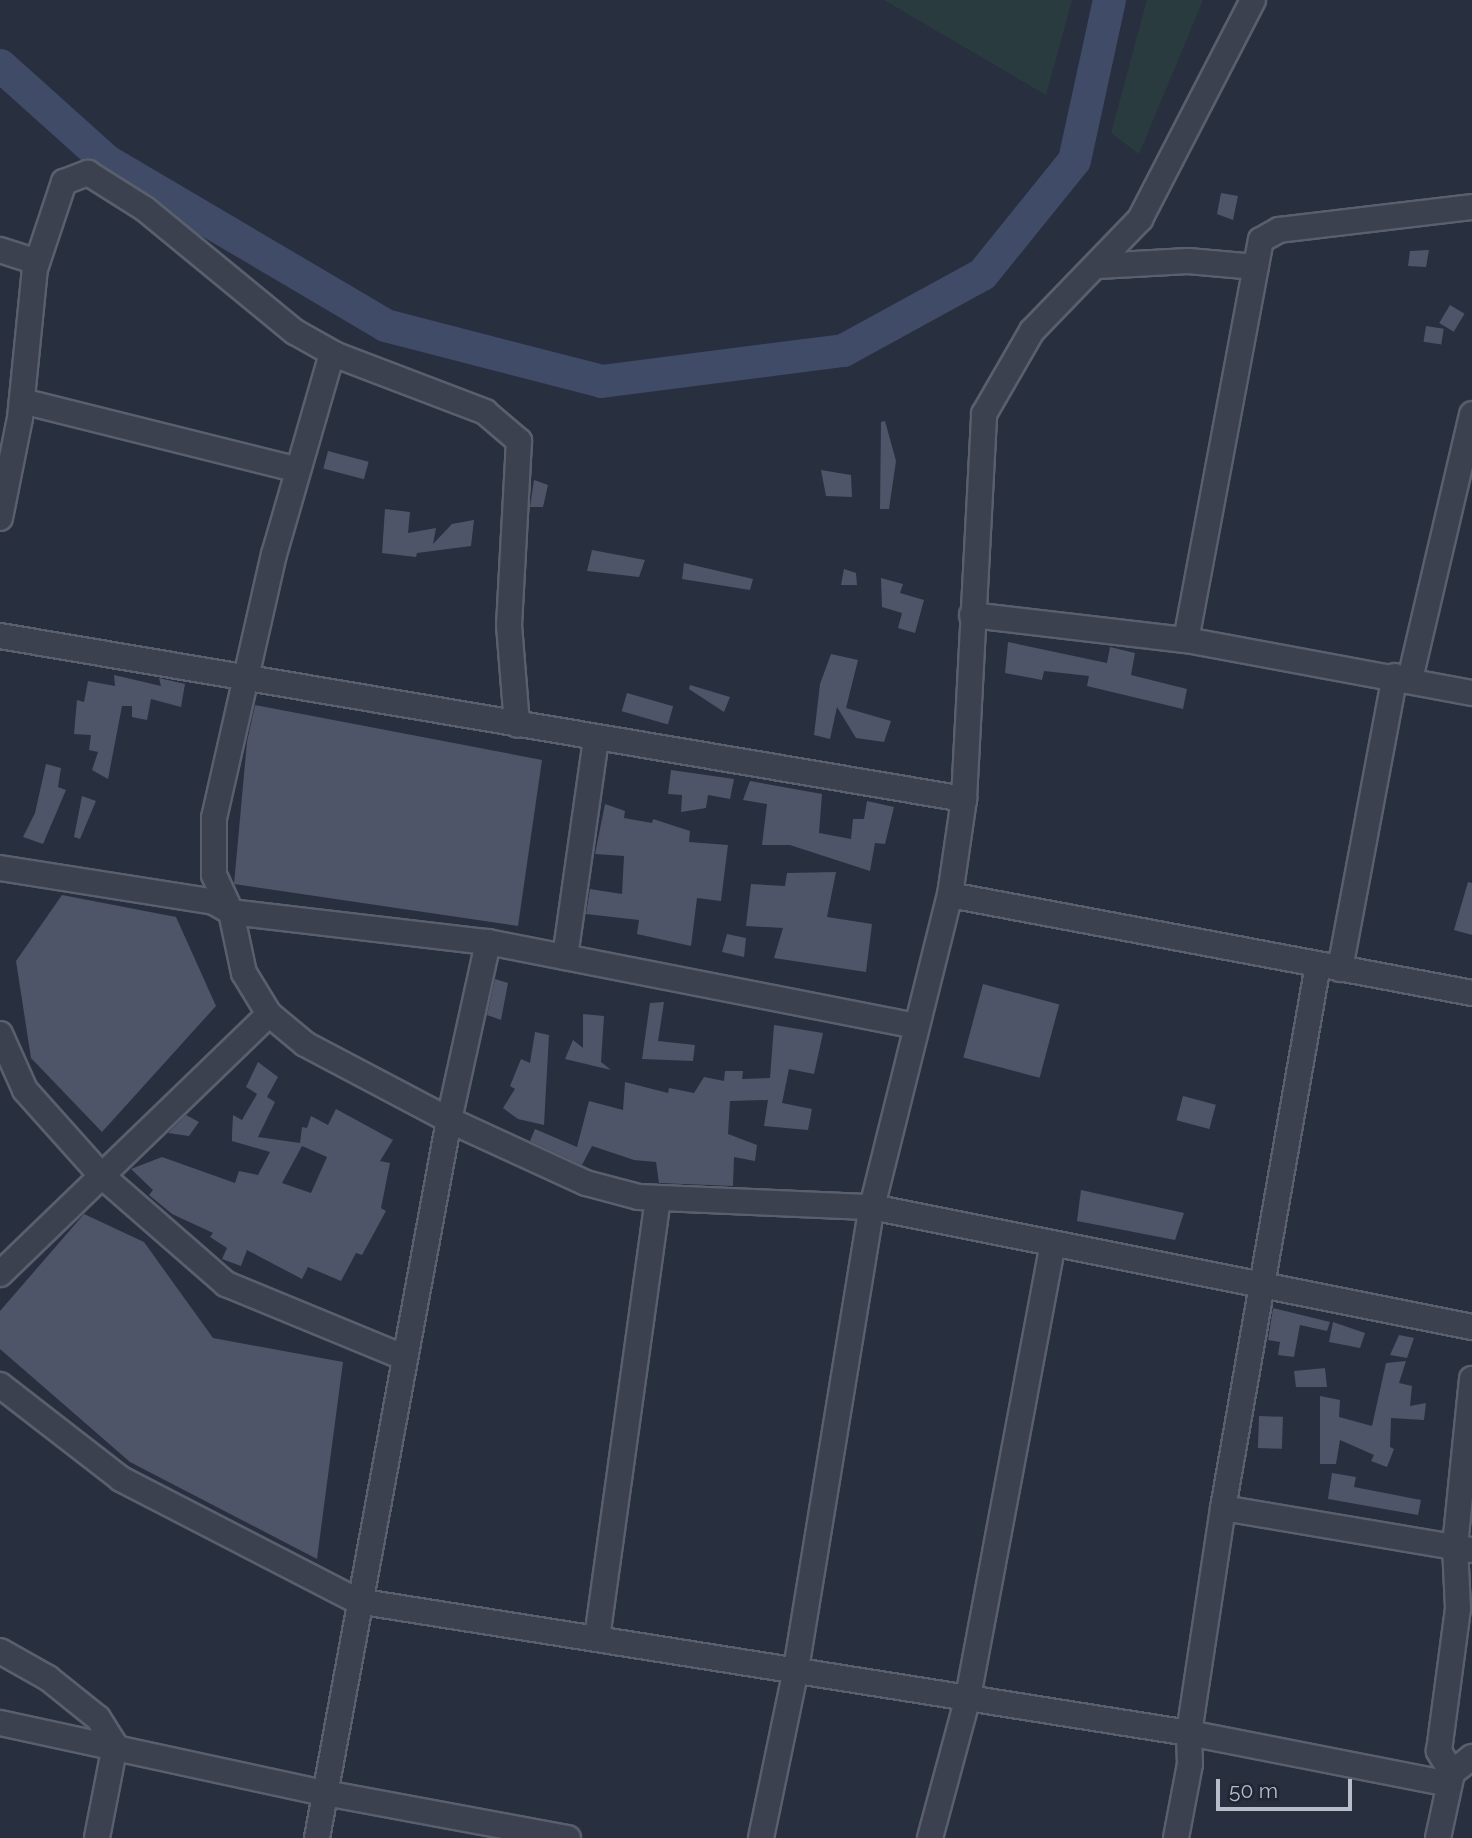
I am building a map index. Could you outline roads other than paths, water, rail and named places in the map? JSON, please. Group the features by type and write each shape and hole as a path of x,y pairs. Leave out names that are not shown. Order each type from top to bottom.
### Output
{"street":[{"path":"761,1838 796,1669 872,1207 950,895 964,799 984,414 1032,331 1098,266 1140,219 1253,0"},
{"path":"0,518 37,262 64,182 88,173 145,209 295,332 336,355 485,412 519,441 509,625 517,725"},
{"path":"1186,640 1261,240 1279,230 1472,207"},
{"path":"0,250 37,262"},
{"path":"1098,266 1188,261 1256,267"},
{"path":"336,355 329,364 298,470 245,676 214,818 214,875 231,912 244,973 269,1014 305,1044 449,1120 586,1183 658,1198 872,1207 1472,1327"},
{"path":"14,411 298,470"},
{"path":"1176,1838 1190,1764 1189,1733 1223,1508 1260,1286 1329,967 1403,677 1463,478 1472,414"},
{"path":"972,615 1186,640 1403,677 1472,692"},
{"path":"0,636 964,799"},
{"path":"565,957 596,738"},
{"path":"0,868 215,902 231,912 488,942 916,1026"},
{"path":"950,895 1472,993"},
{"path":"317,1838 357,1601 449,1120 488,942"},
{"path":"0,1274 269,1014"},
{"path":"0,1034 25,1090 101,1175 226,1284 404,1357"},
{"path":"597,1638 658,1198"},
{"path":"930,1838 968,1697 1053,1244"},
{"path":"1451,1779 1439,1751 1464,1548 1472,1379"},
{"path":"0,1385 121,1479 357,1601 796,1669 1451,1779"},
{"path":"1223,1508 1464,1548"},
{"path":"0,1651 48,1678 98,1718 115,1745 97,1838"},
{"path":"0,1723 115,1745 325,1793 561,1837"},
{"path":"1438,1838 1451,1779 1472,1757"}],"waterway":[{"path":"0,65 107,161 385,325 601,381 843,350 982,274 1074,160 1109,0"}]}
